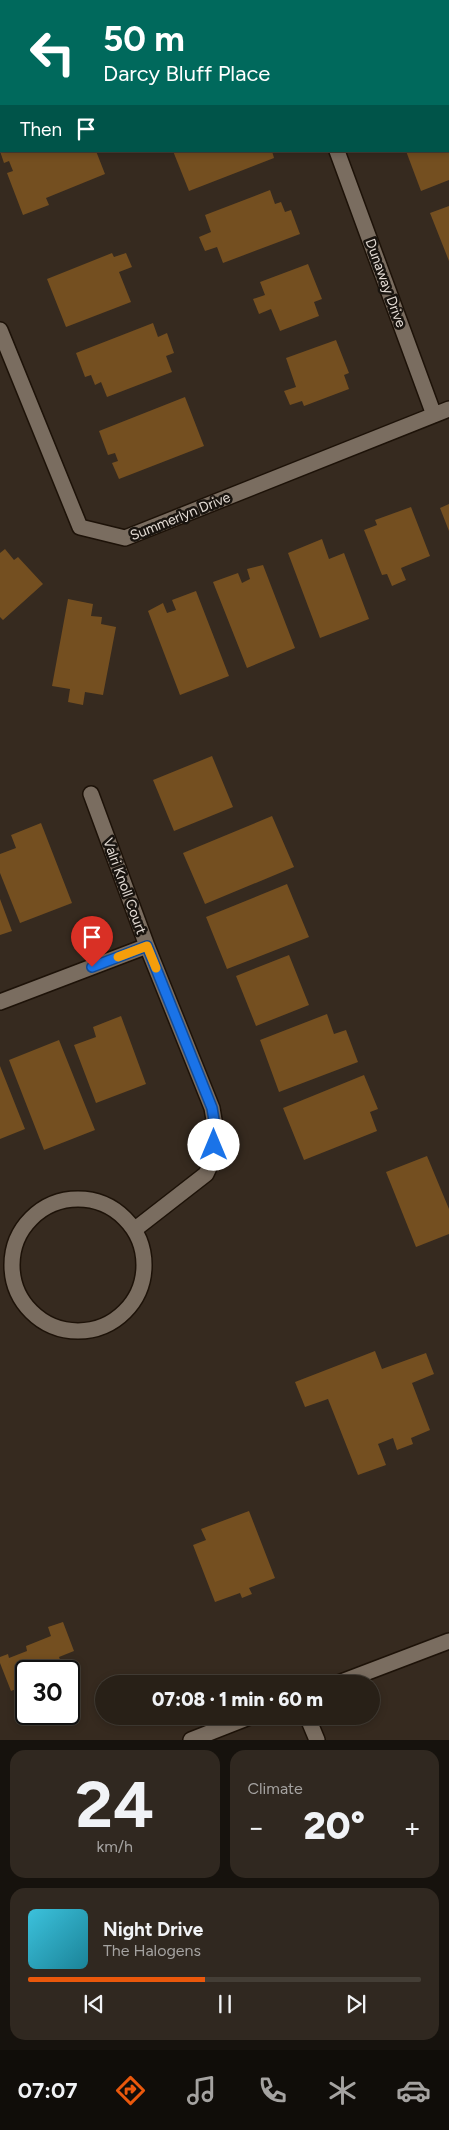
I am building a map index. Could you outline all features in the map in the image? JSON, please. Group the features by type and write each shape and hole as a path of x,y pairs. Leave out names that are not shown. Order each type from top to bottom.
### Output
{"street":[{"name":"Dunaway Drive","path":"337,152 434,415"},
{"name":"Summerlyn Drive","path":"0,330 80,527 125,538 449,409"},
{"name":"Valri Knoll Court","path":"91,794 147,946 212,1108 216,1132 213,1159 206,1174 134,1230"},
{"path":"0,1002 147,946"},
{"path":"79,1199 101,1203 120,1214 134,1230 143,1250 144,1272 139,1292 127,1310 110,1324 90,1330 68,1331 48,1324 30,1311 18,1292 13,1271 14,1249 23,1229 38,1213 57,1202 79,1199"},
{"path":"360,1675 449,1641"},
{"path":"191,1740 229,1725"},
{"path":"311,1725 317,1740"}],"building":[{"path":"0,152 96,152 105,174 46,198 49,205 23,215 7,173 13,171 9,161 4,163"},
{"path":"173,152 272,152 274,158 189,191"},
{"path":"406,152 449,152 449,180 421,191"},
{"path":"270,190 275,204 281,202 285,212 291,210 300,234 223,263 217,247 205,251 199,237 211,232 205,215"},
{"path":"449,206 449,261 430,213"},
{"path":"112,253 114,257 126,253 132,267 119,272 131,302 66,327 47,279"},
{"path":"308,264 322,299 314,302 319,316 280,331 271,309 259,314 253,299 265,295 260,282"},
{"path":"153,323 158,337 167,333 174,353 166,356 172,372 107,397 101,382 95,385 91,375 85,377 76,353"},
{"path":"336,340 349,373 344,375 349,389 304,406 302,401 290,405 284,391 296,387 286,358"},
{"path":"185,397 204,446 119,479 112,463 118,461 115,453 108,455 99,431"},
{"path":"449,504 449,531 440,508"},
{"path":"411,507 430,556 401,568 406,580 392,586 387,574 382,575 364,530 377,525 375,520"},
{"path":"322,539 329,559 344,553 369,619 320,638 288,553"},
{"path":"5,549 14,560 18,557 43,584 3,620 0,617 0,553"},
{"path":"263,565 295,648 247,668 213,582 238,573 242,583 250,579 247,569"},
{"path":"196,591 229,676 180,695 148,611 163,603 167,613 176,610 172,600"},
{"path":"68,599 93,604 91,616 102,617 101,624 116,627 103,695 85,692 83,705 68,702 70,689 52,686"},
{"path":"212,756 233,807 174,831 153,780"},
{"path":"272,816 294,867 205,904 183,853"},
{"path":"41,823 72,903 20,923 0,873 0,854 16,848 11,835"},
{"path":"287,884 309,937 227,969 206,917"},
{"path":"0,899 12,931 0,935"},
{"path":"289,955 309,1005 256,1026 236,976"},
{"path":"327,1014 334,1034 346,1030 358,1062 279,1092 260,1040"},
{"path":"121,1016 146,1084 96,1103 74,1045 96,1037 93,1027"},
{"path":"59,1040 95,1130 44,1150 9,1060"},
{"path":"0,1066 25,1129 0,1139"},
{"path":"364,1075 378,1109 370,1112 377,1131 304,1160 283,1108"},
{"path":"427,1156 449,1209 449,1234 416,1247 386,1172"},
{"path":"375,1351 382,1369 426,1353 434,1374 412,1383 430,1430 411,1438 413,1444 397,1450 393,1438 378,1444 386,1465 358,1475 328,1399 305,1407 295,1382"},
{"path":"249,1511 275,1578 249,1588 252,1594 242,1598 240,1593 215,1602 193,1545 206,1540 201,1529"},
{"path":"63,1622 74,1651 59,1657 60,1660 15,1660 15,1689 11,1691 0,1663 0,1657 8,1654 9,1658 27,1651 26,1646 51,1636 48,1627"}],"slow traffic":[{"path":"118,957 147,946 156,968"}],"route":[{"path":"92,967 147,946 212,1108 216,1132 214,1145"}]}
